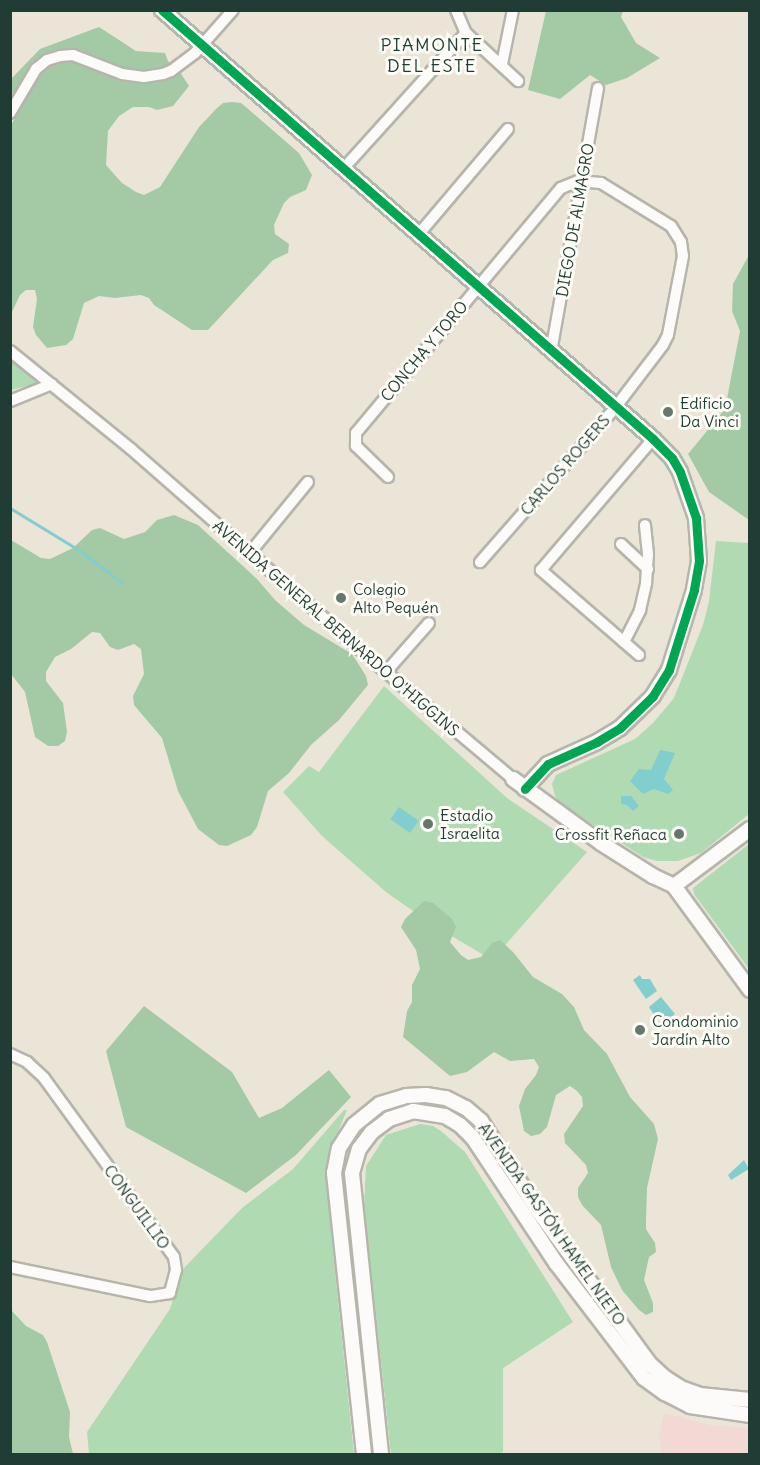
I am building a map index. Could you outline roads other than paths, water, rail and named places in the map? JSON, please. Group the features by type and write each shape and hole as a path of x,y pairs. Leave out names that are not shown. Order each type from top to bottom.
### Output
{"main road":[{"path":"162,10 653,439 672,458 680,472 692,502 698,532 697,576 680,641 662,683 632,718 597,742 513,779"},
{"path":"525,789 548,764"},
{"path":"539,800 538,786 548,764"},
{"name":"AVENIDA GENERAL BERNARDO O'HIGGINS","path":"513,779 539,800 630,862 674,886"},
{"path":"750,829 674,886 750,990"},
{"name":"AVENIDA GASTÓN HAMEL NIETO","path":"364,1455 334,1173 339,1148 354,1125 381,1104 406,1096 426,1095 446,1098 466,1108 480,1121 536,1208 649,1363 664,1377 681,1388 700,1395 750,1400"},
{"name":"AVENIDA GASTÓN HAMEL NIETO","path":"381,1455 352,1173 359,1149 372,1132 389,1119 412,1111 445,1116 460,1125 473,1138 556,1263 644,1377 665,1393 690,1406 750,1415"}],"street":[{"path":"10,113 36,69 54,57 80,57 122,74 144,77 171,70 202,46 233,10"},
{"path":"456,10 466,33 518,81"},
{"path":"502,64 513,10"},
{"path":"343,169 466,33"},
{"name":"DIEGO DE ALMAGRO","path":"551,352 584,180 598,88"},
{"path":"418,235 508,129"},
{"name":"CONCHA Y TORO","path":"388,477 356,446 356,433 561,188 572,182 584,180"},
{"name":"CARLOS ROGERS","path":"480,562 615,408 668,335 683,249 679,236 671,226 606,185 584,180"},
{"name":"AVENIDA GENERAL BERNARDO O'HIGGINS","path":"10,351 52,384 513,779"},
{"path":"10,401 52,384"},
{"path":"639,655 541,570 653,439"},
{"path":"249,554 308,482"},
{"path":"624,642 640,610 648,569 645,525"},
{"path":"621,544 648,569"},
{"path":"386,672 429,622"},
{"name":"CONGUILLIO","path":"10,1267 150,1296 170,1293 177,1270 174,1257 44,1078 15,1055"}],"water":[{"path":"660,750 675,753 664,779 673,790 668,794 654,789 643,794 630,781 639,769 651,770"},
{"path":"621,796 631,796 639,806 633,811 627,805 621,804"},
{"path":"399,807 419,821 410,833 390,819"},
{"path":"640,975 642,979 650,979 657,991 646,999 633,980"},
{"path":"661,997 675,1014 669,1019 654,1015 649,1007"},
{"path":"744,1160 749,1169 731,1180 728,1175"}],"waterway":[{"path":"10,508 82,552 122,583"}],"place":[{"name":"Edificio Da Vinci","path":"668,412"},
{"name":"Colegio Alto Pequén","path":"341,598"},
{"name":"Estadio Israelita","path":"428,824"},
{"name":"Crossfit Reñaca","path":"679,834"},
{"name":"Condominio Jardín Alto","path":"640,1030"}],"district":[{"name":"PIAMONTE DEL ESTE","path":"432,56"}]}
